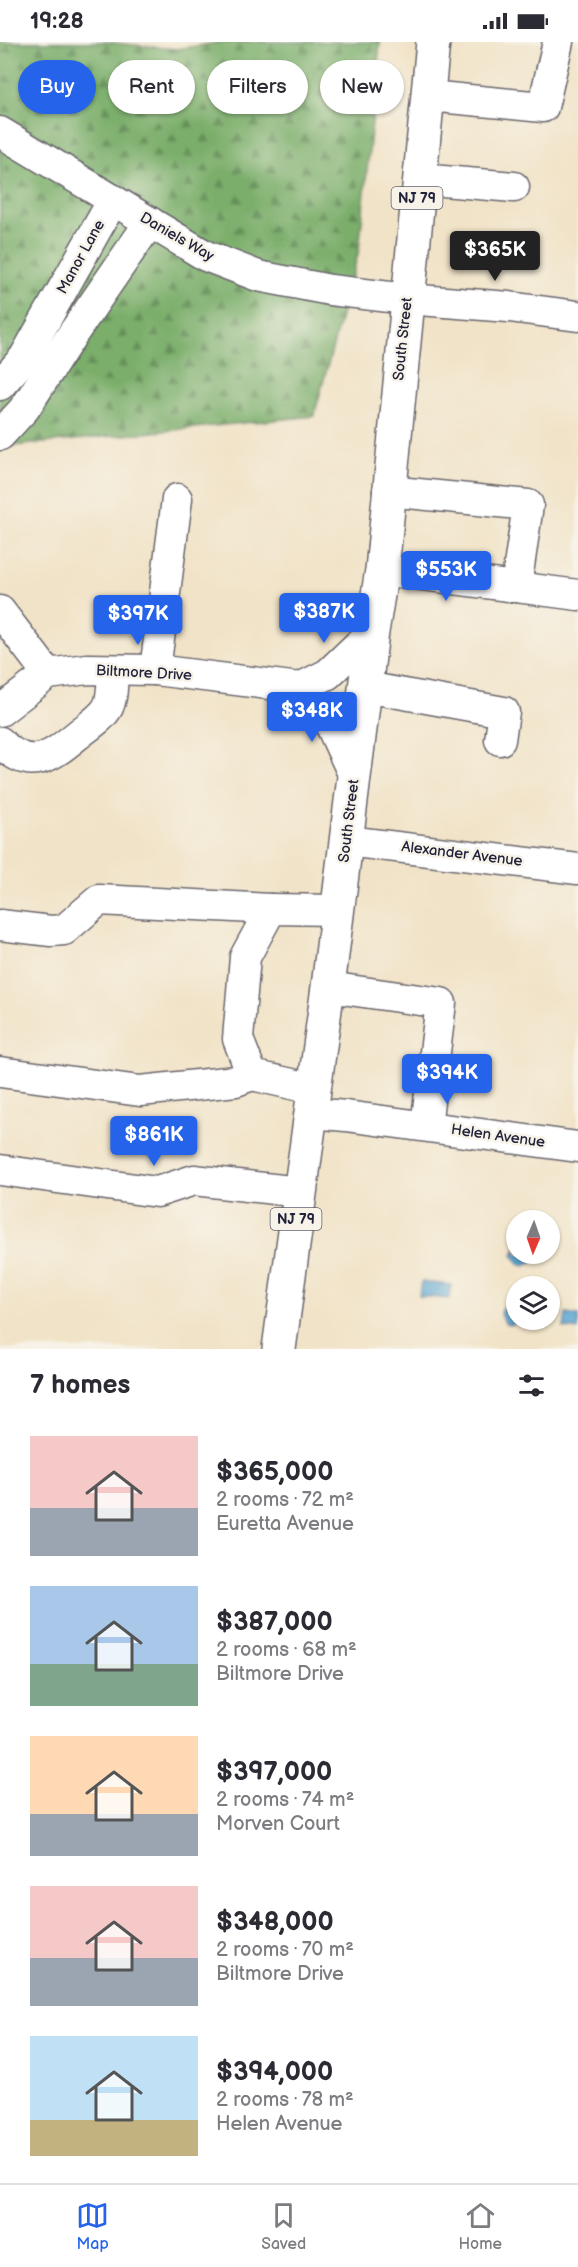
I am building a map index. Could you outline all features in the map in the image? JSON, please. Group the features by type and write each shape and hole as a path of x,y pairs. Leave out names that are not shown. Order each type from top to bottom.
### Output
{"main road":[{"name":"South Street","path":"279,1349 382,570 433,42"}],"street":[{"path":"428,96 543,107 558,42"},
{"name":"Daniels Way","path":"0,132 206,256 258,276 330,290 578,316"},
{"path":"419,179 514,187"},
{"name":"Manor Lane","path":"0,385 24,358 113,200"},
{"path":"0,435 25,408 75,330 150,222"},
{"path":"49,315 75,330"},
{"path":"388,491 528,505 516,587"},
{"path":"155,670 177,499"},
{"path":"382,570 578,595"},
{"path":"0,611 48,674 0,711"},
{"path":"355,778 331,726 300,688 328,674 372,632"},
{"name":"Biltmore Drive","path":"48,674 87,669 155,670 300,688"},
{"path":"0,742 9,752 33,760 51,756 101,717 109,706 113,670"},
{"path":"365,687 504,712 500,740"},
{"name":"Alexander Avenue","path":"347,841 578,869"},
{"path":"0,925 51,931 64,930 99,900 336,910"},
{"path":"0,1072 140,1091 236,1081 252,1076 238,1039 245,957 271,909"},
{"path":"328,987 441,1002 426,1126"},
{"name":"Helen Avenue","path":"252,1076 346,1116 578,1146"},
{"path":"0,1170 157,1192 194,1180 300,1192"}],"green space":[{"path":"0,42 103,42 176,49 224,42 380,42 378,60 320,60 320,114 373,114 359,250 314,416 13,446 0,444"}],"water":[{"path":"421,1282 451,1285 449,1299 419,1296"},
{"path":"506,1306 506,1324 500,1314 502,1308"},
{"path":"566,1314 578,1316 578,1330 564,1328"}]}
